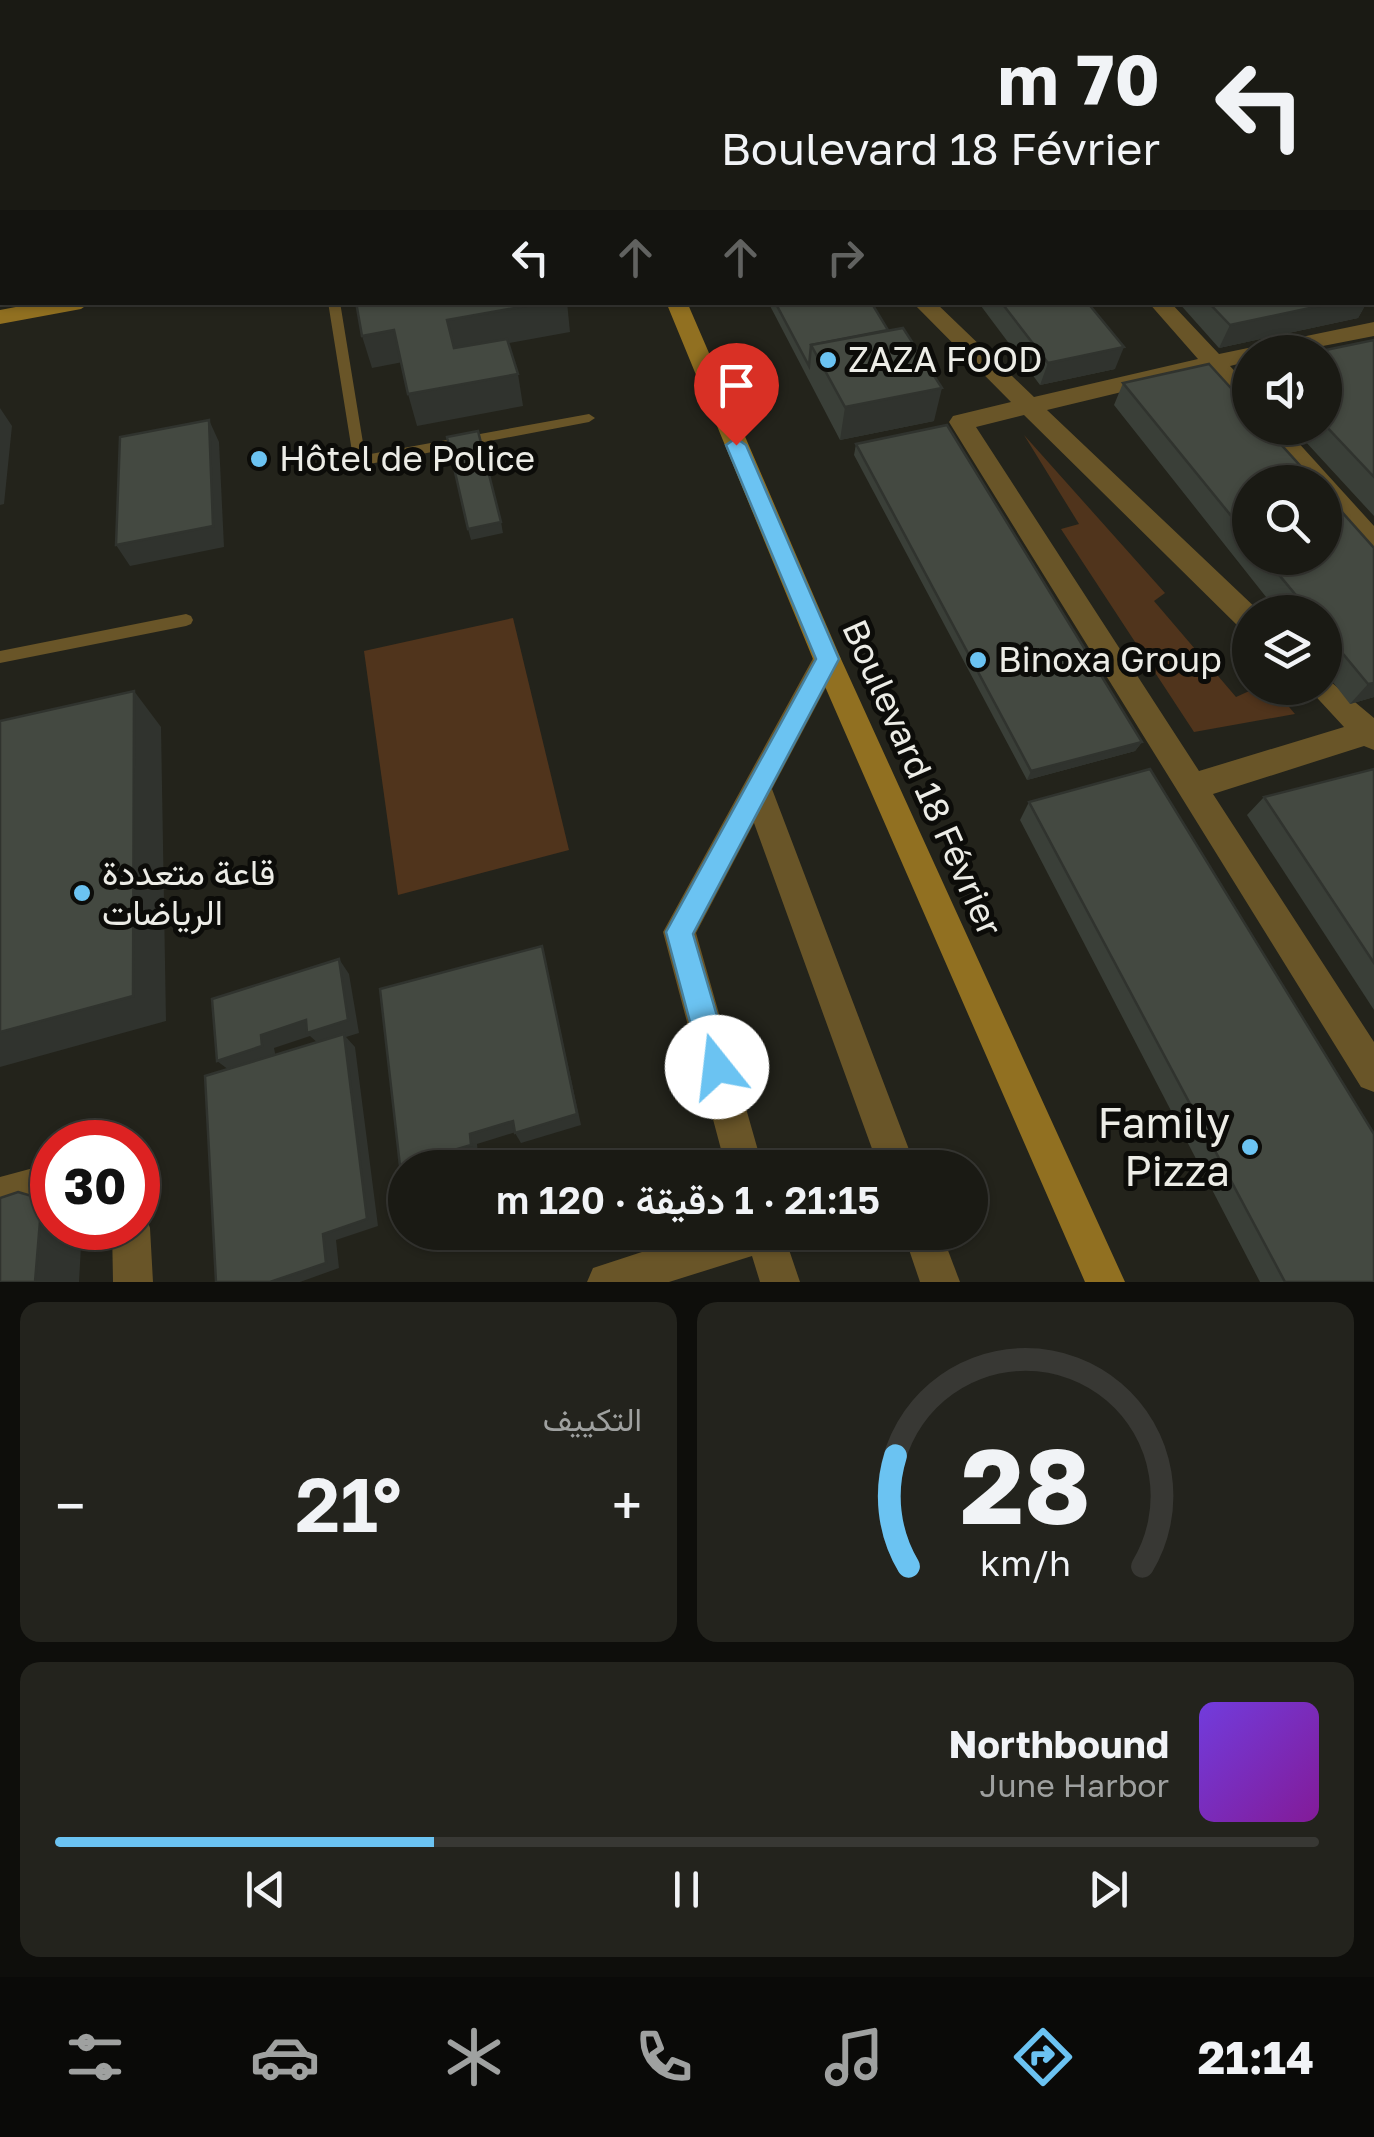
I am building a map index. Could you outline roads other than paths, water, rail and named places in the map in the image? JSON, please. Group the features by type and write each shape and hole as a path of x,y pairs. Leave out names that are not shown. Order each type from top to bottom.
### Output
{"main road":[{"path":"0,317 66,305"},
{"name":"Boulevard 18 Février","path":"677,305 827,659 1105,1282"}],"street":[{"path":"925,305 1232,603"},
{"path":"1161,305 1232,382"},
{"path":"1342,335 1374,329"},
{"path":"1232,358 961,422 1374,1074"},
{"path":"1287,445 1305,465"},
{"path":"1342,507 1372,541"},
{"path":"741,1150 679,932 827,659"},
{"path":"1341,705 1372,732"},
{"path":"1192,787 1372,732"},
{"path":"758,791 891,1150"},
{"path":"0,1196 30,1188"},
{"path":"132,1250 133,1282"},
{"path":"608,1282 710,1250"},
{"path":"770,1250 780,1282"},
{"path":"928,1250 940,1282"}],"lane":[{"path":"334,305 359,462 589,418"},
{"path":"0,658 186,620"}],"place":[{"name":"ZAZA FOOD","path":"828,360"},
{"name":"Hôtel de Police","path":"259,459"},
{"name":"Binoxa Group","path":"978,660"},
{"name":"قاعة متعددة الرياضات","path":"82,893"},
{"name":"Family Pizza","path":"1250,1147"}]}
